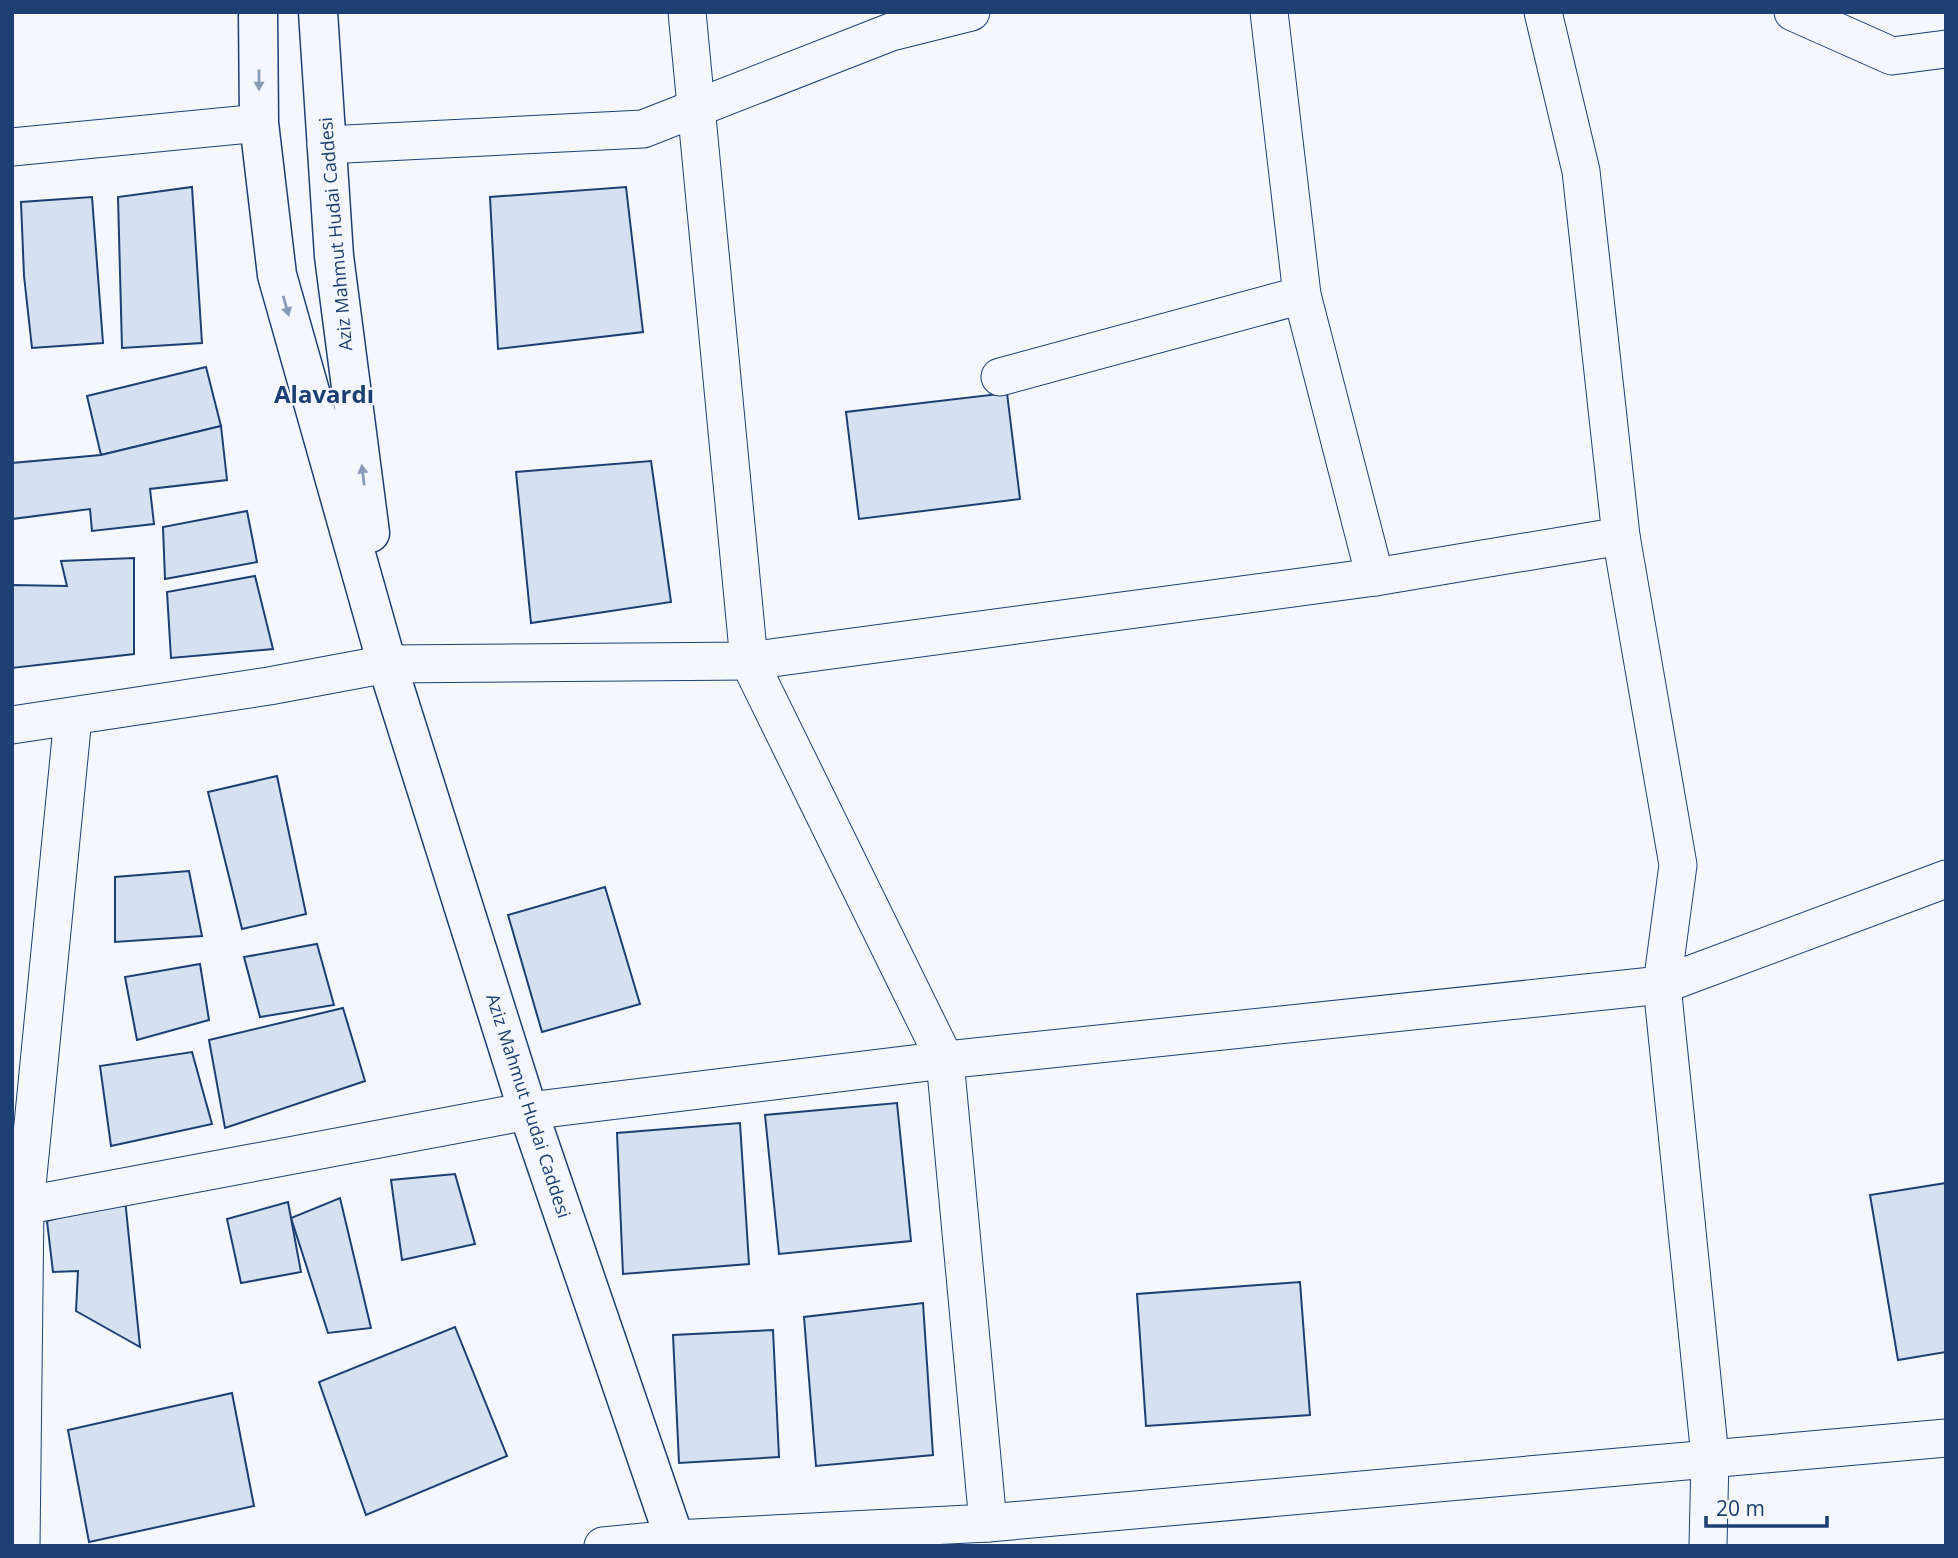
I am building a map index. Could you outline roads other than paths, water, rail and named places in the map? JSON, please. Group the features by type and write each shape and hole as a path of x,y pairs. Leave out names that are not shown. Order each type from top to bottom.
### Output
{"street":[{"name":"Aziz Mahmut Hudai Caddesi","path":"258,12 259,123 277,275 387,664 528,1111 676,1542"},
{"name":"Aziz Mahmut Hudai Caddesi","path":"318,12 334,256 387,664"},
{"path":"687,12 749,661 945,1060 989,1523"},
{"path":"326,145 643,130 891,32 971,12"},
{"path":"1269,12 1302,295 1375,577"},
{"path":"1543,12 1581,172 1622,536 1678,865 1662,985 1710,1457 1708,1546"},
{"path":"1793,12 1892,56 1946,49"},
{"path":"12,147 259,123"},
{"path":"1000,377 1302,295"},
{"path":"12,725 269,687 387,664 749,661 1375,577 1622,536"},
{"path":"21,1546 19,1207 73,717"},
{"path":"19,1207 528,1111 945,1060 1662,985 1946,879"},
{"path":"603,1546 989,1523 1946,1438"}],"district":[{"name":"Alavardı","path":"324,395"}]}
